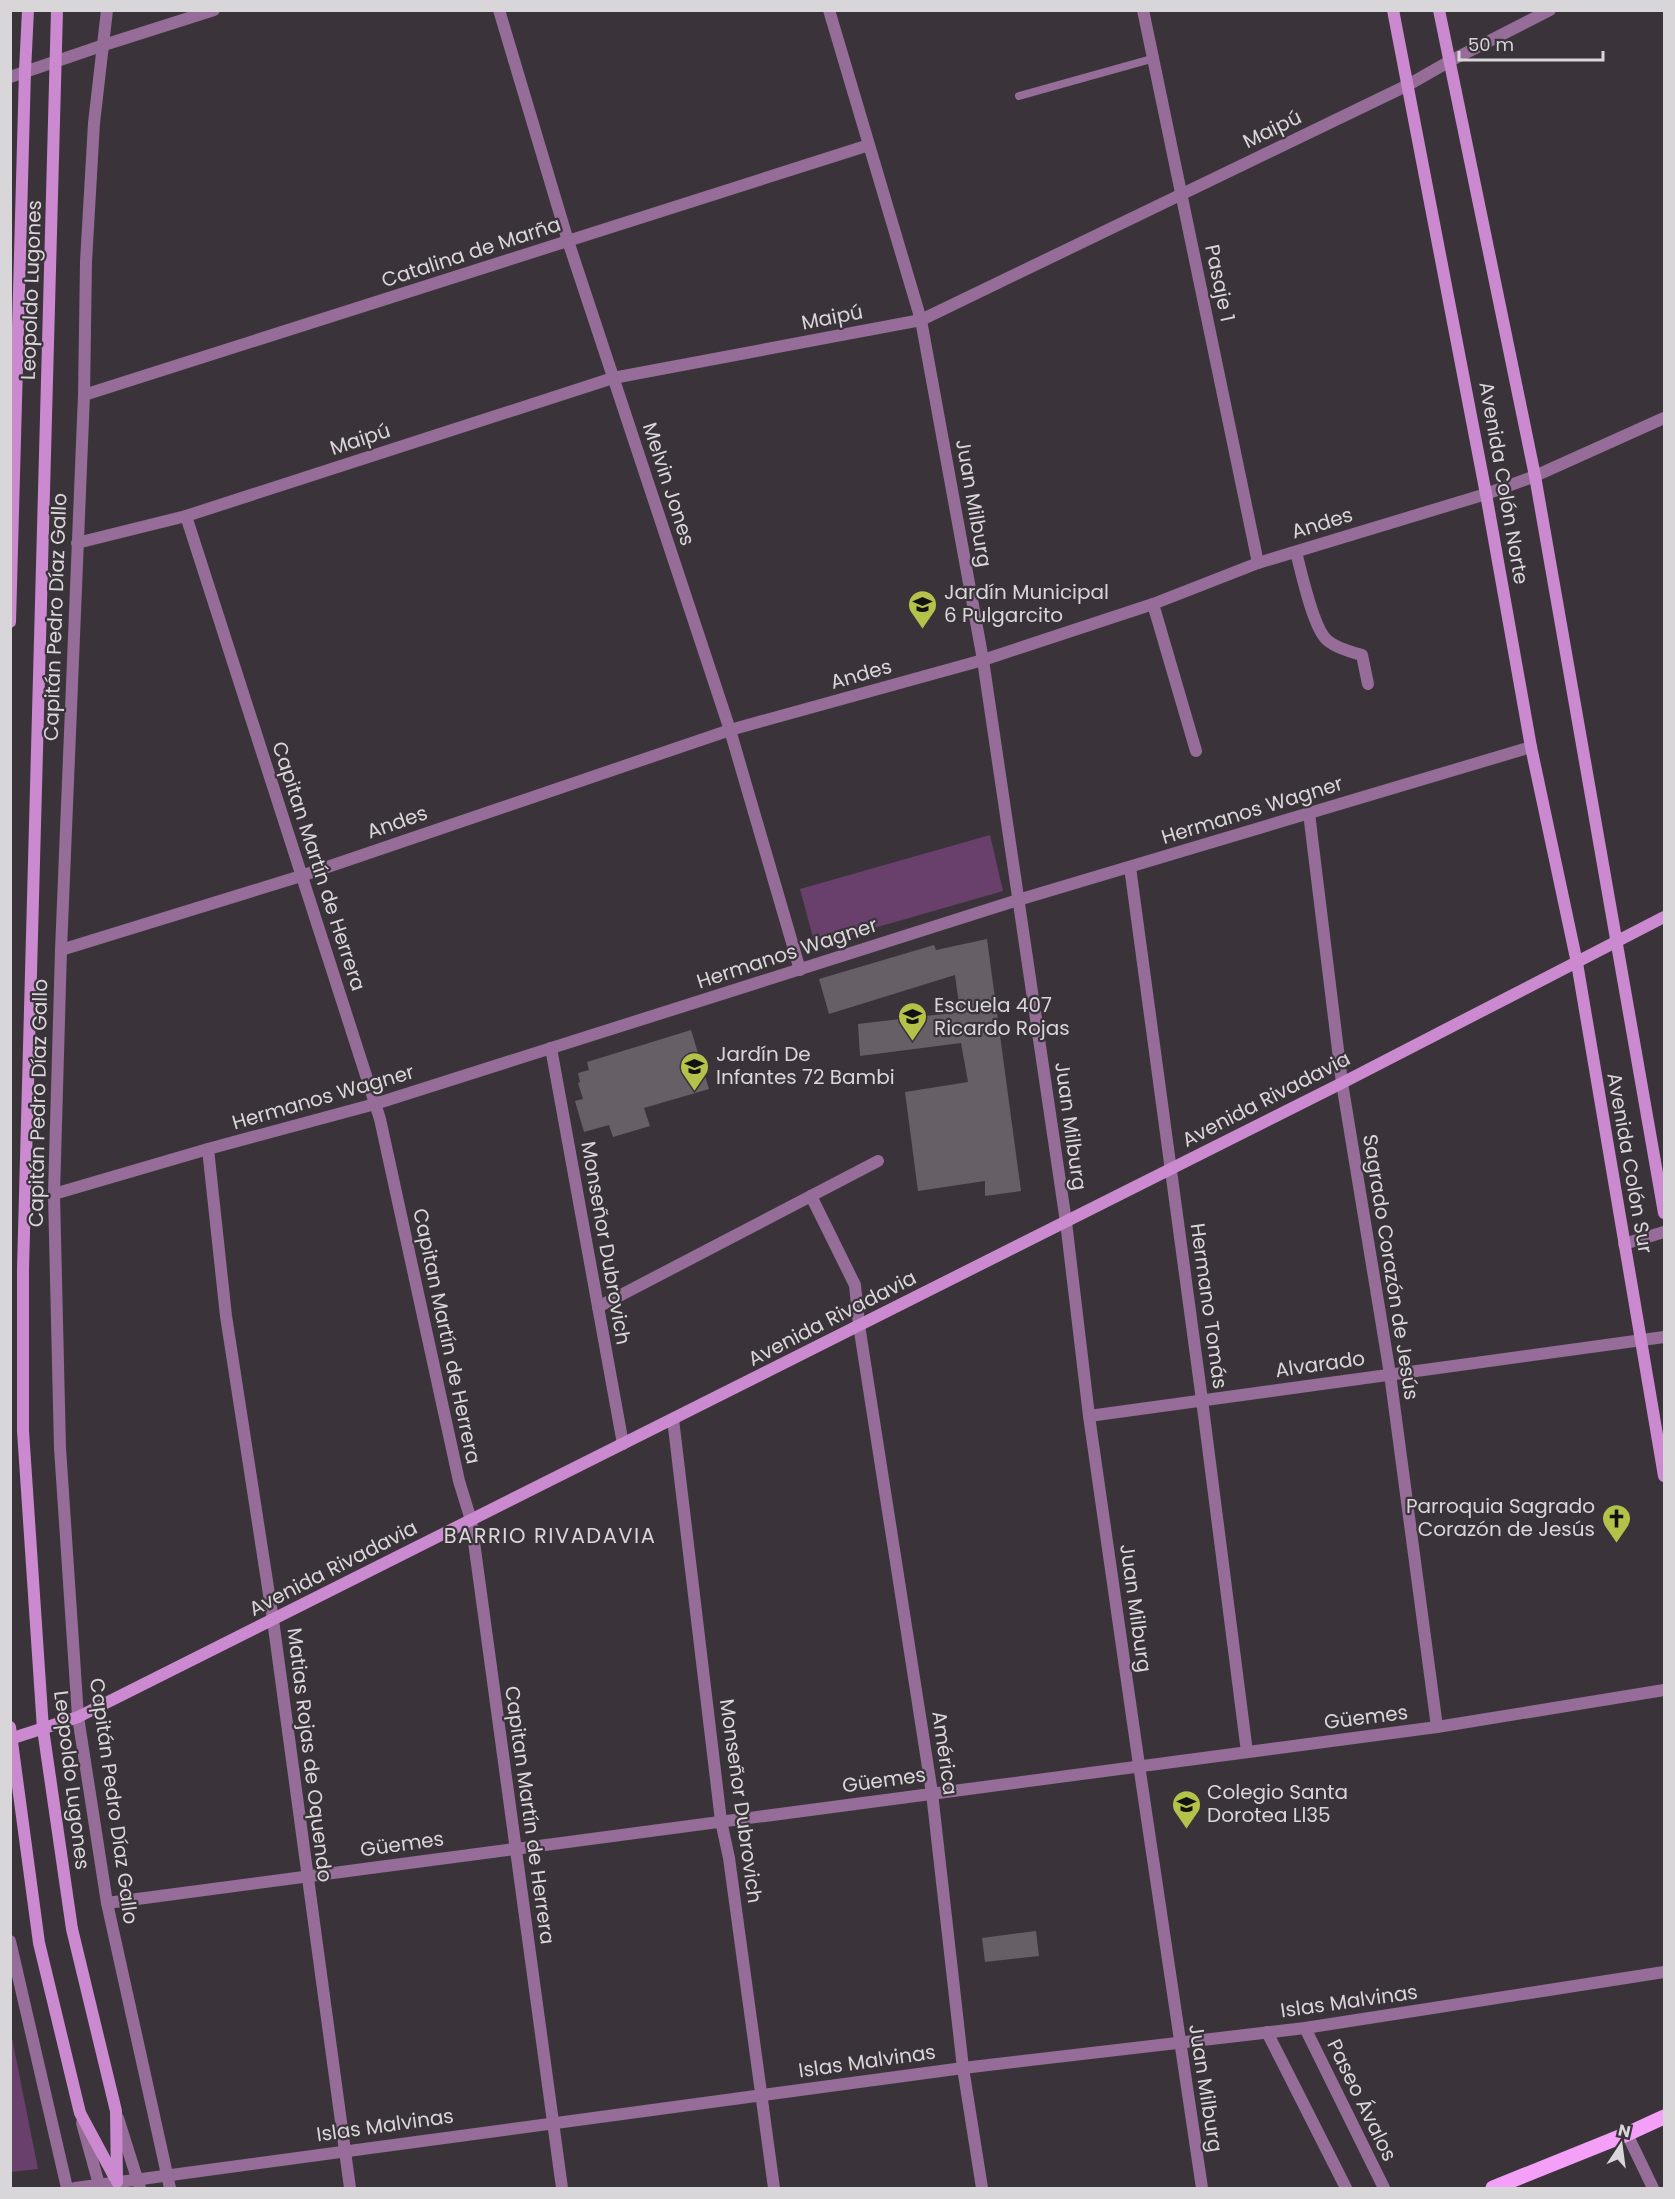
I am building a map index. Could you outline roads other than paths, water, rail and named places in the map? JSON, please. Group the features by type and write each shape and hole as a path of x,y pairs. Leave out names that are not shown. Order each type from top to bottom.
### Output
{"main road":[{"name":"Leopoldo Lugones","path":"10,622 28,10"},
{"name":"Leopoldo Lugones","path":"57,10 23,1269 23,1431 44,1729 72,1929 116,2111 118,2185"},
{"name":"Avenida Colón Norte","path":"1393,10 1486,494 1531,747 1577,963"},
{"name":"Avenida Colón Norte","path":"1439,10 1535,476 1617,940"},
{"name":"Avenida Rivadavia","path":"11,1739 78,1717 1342,1083 1665,917"},
{"name":"Avenida Colón Sur","path":"1617,940 1665,1213"},
{"name":"Avenida Colón Sur","path":"1577,963 1665,1476"},
{"path":"10,1727 39,1942 80,2113 118,2185"},
{"path":"1493,2188 1665,2117"}],"street":[{"name":"Capitán Pedro Díaz Gallo","path":"107,10 94,123 86,250 84,395 61,950 54,1194 60,1448 78,1717 107,1903 170,2188"},
{"path":"10,76 214,10"},
{"name":"Melvin Jones","path":"498,10 568,241 730,730 800,970"},
{"name":"Juan Milburg","path":"829,10 921,320 983,660 1066,1222 1089,1416 1202,2188"},
{"name":"Pasaje 1","path":"1143,10 1155,58 1258,563"},
{"name":"Maipú","path":"77,543 186,516 613,378 921,320 1408,85 1550,10"},
{"name":"Catalina de Marña","path":"84,395 869,145"},
{"name":"Andes","path":"61,950 301,876 730,730 983,660 1153,604 1258,563 1486,494 1535,476 1665,418"},
{"name":"Capitan Martín de Herrera","path":"186,516 380,1119 459,1481 471,1521 562,2188"},
{"path":"1296,552 1317,625 1326,640 1362,655 1368,684"},
{"path":"1153,604 1196,751"},
{"name":"Hermanos Wagner","path":"54,1194 375,1104 1018,900 1531,747"},
{"name":"Sagrado Corazón de Jesús","path":"1309,813 1342,1083 1390,1374 1437,1727"},
{"name":"Hermano Tomás","path":"1130,867 1247,1752"},
{"name":"Monseñor Dubrovich","path":"551,1048 623,1444"},
{"name":"Matias Rojas de Oquendo","path":"208,1149 226,1316 273,1620 350,2188"},
{"path":"598,1307 878,1161"},
{"path":"811,1196 855,1285 859,1326"},
{"path":"1624,1244 1665,1232"},
{"name":"América","path":"859,1326 932,1793 963,2068 982,2188"},
{"name":"Alvarado","path":"1089,1416 1665,1337"},
{"name":"Monseñor Dubrovich","path":"673,1419 721,1821 729,1858 774,2188"},
{"name":"Güemes","path":"107,1903 1437,1727 1665,1690"},
{"path":"10,1941 67,2188"},
{"name":"Islas Malvinas","path":"75,2188 138,2184 167,2175 963,2068 1305,2028 1665,1972"},
{"name":"Paseo Ávalos","path":"1305,2028 1384,2188"},
{"path":"1267,2032 1346,2188"},
{"path":"116,2111 138,2184"},
{"path":"80,2113 99,2186"},
{"path":"1627,2134 1653,2188"}],"lane":[{"path":"1019,96 1155,58"}],"place":[{"name":"Jardín Municipal 6 Pulgarcito","path":"923,630"},
{"name":"Escuela 407 Ricardo Rojas","path":"913,1042"},
{"name":"Jardín De Infantes 72 Bambi","path":"695,1092"},
{"name":"Parroquia Sagrado Corazón de Jesús","path":"1616,1544"},
{"name":"Colegio Santa Dorotea Ll35","path":"1186,1830"}],"district":[{"name":"BARRIO RIVADAVIA","path":"550,1535"}]}
